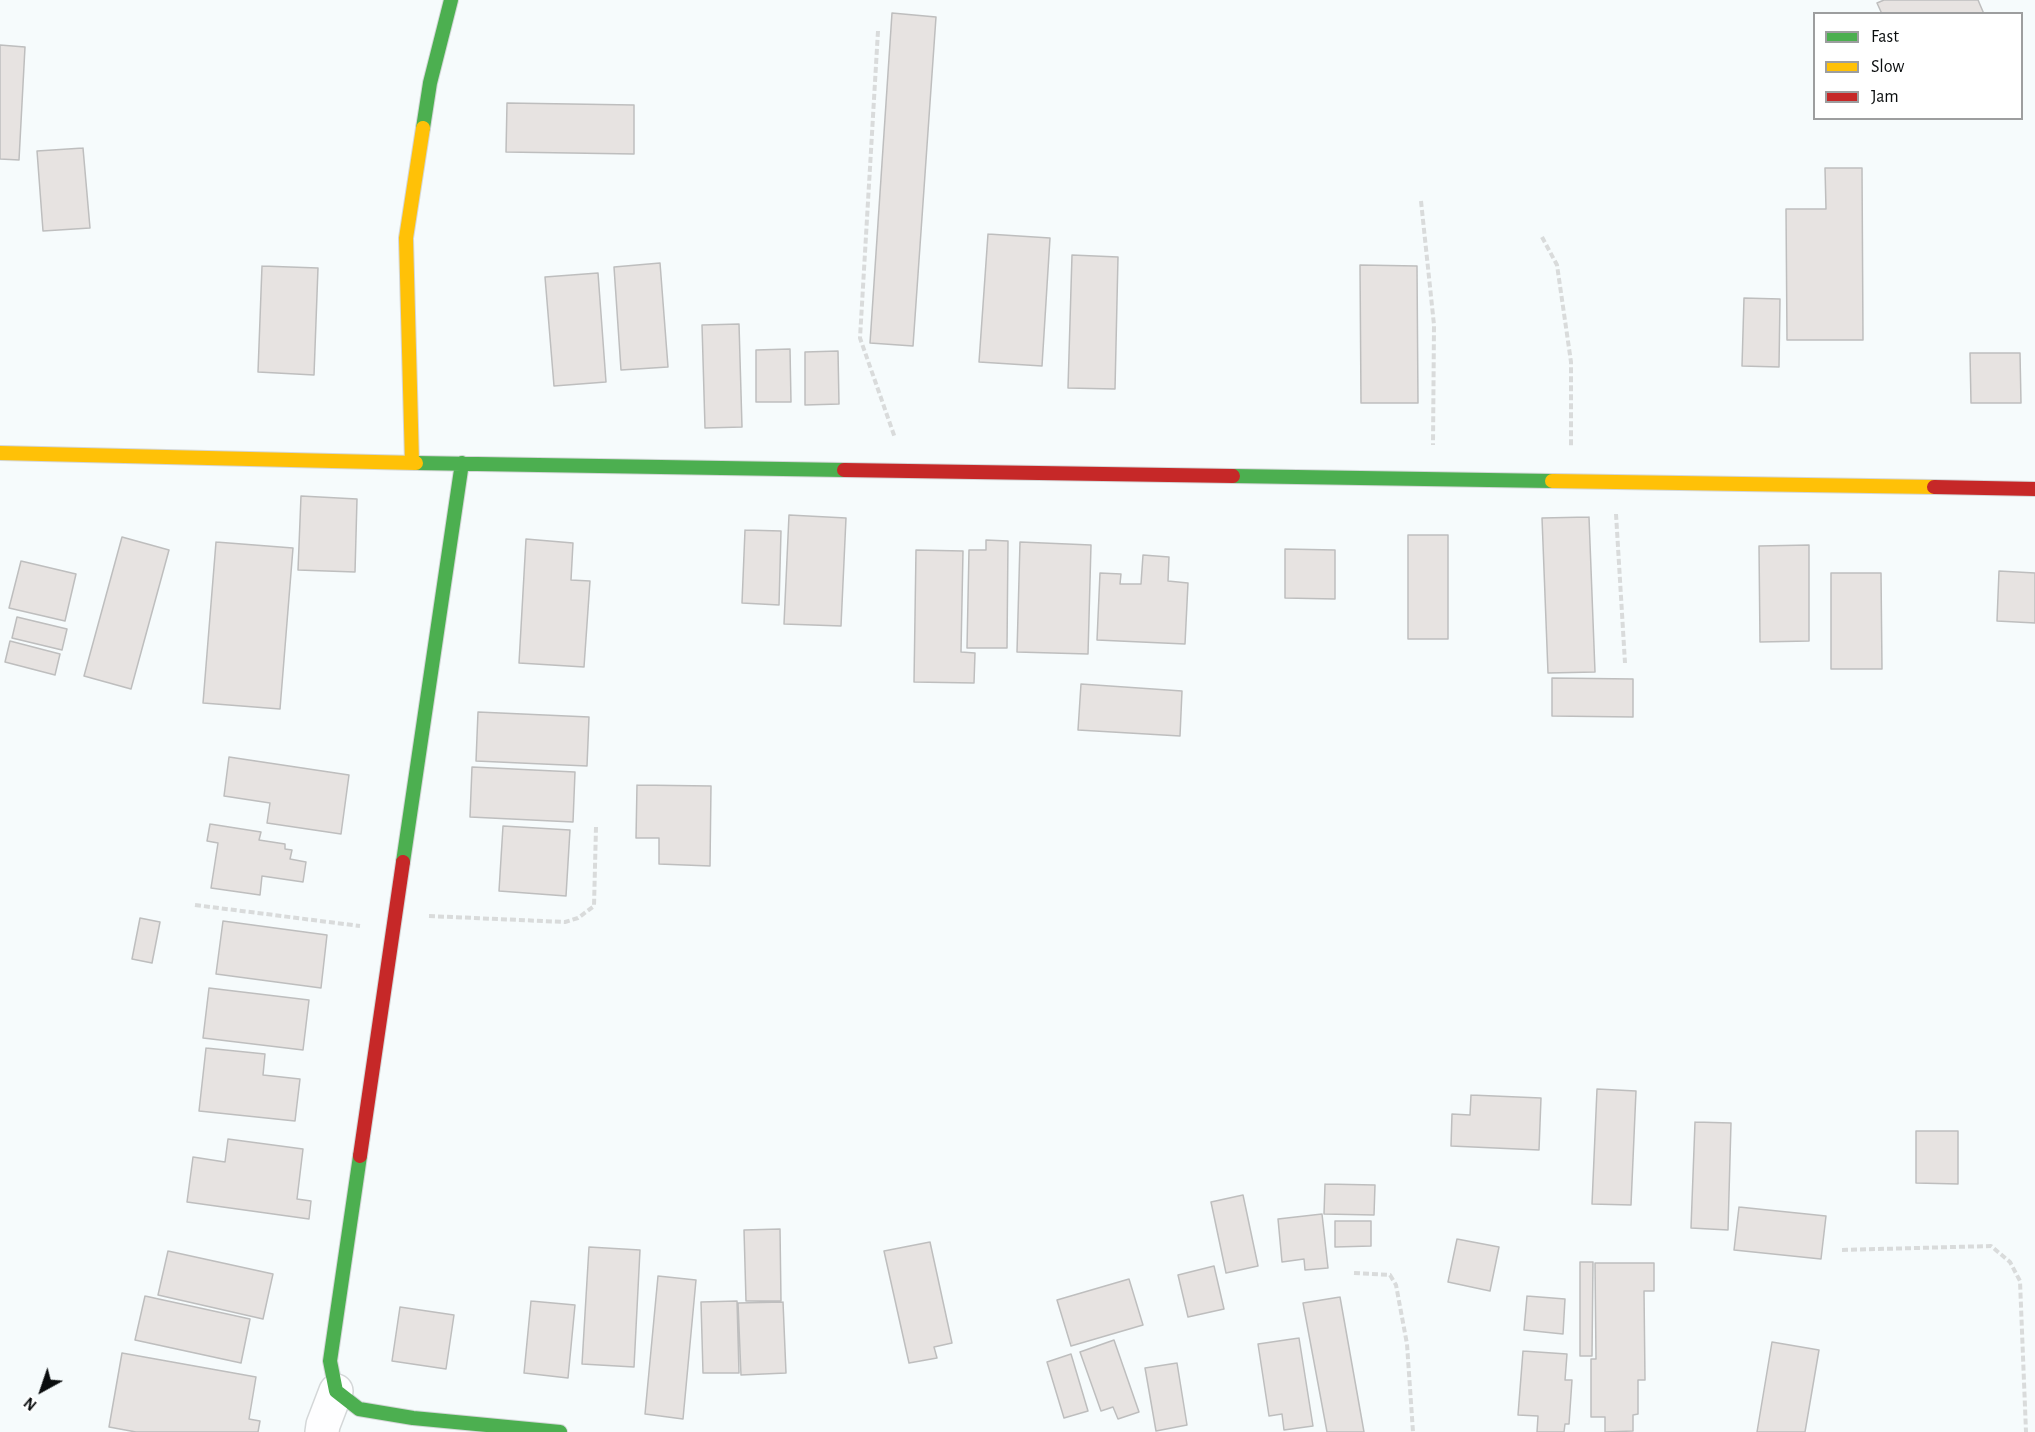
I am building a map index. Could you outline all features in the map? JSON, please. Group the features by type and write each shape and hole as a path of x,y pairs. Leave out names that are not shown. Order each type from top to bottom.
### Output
{"street":[{"path":"411,464 406,238 429,83 451,0"},
{"path":"0,453 411,464 2035,489"},
{"path":"322,1432 336,1391 330,1361 462,463"},
{"path":"336,1391 359,1409 413,1418 560,1432"}],"path":[{"path":"878,31 860,338 906,470"},
{"path":"1421,201 1434,325 1433,479"},
{"path":"1542,237 1557,265 1571,362 1571,481"},
{"path":"1614,482 1624,663"},
{"path":"395,914 565,922 578,918 594,906 596,827"},
{"path":"195,904 393,930"},
{"path":"1842,1250 1991,1246 2010,1262 2020,1281 2026,1432"},
{"path":"1354,1274 1390,1275 1396,1285 1407,1344 1413,1432"}],"building":[{"path":"1884,0 1978,0 1983,12 1881,12 1877,3"},
{"path":"892,13 936,17 913,346 870,343"},
{"path":"0,45 25,47 19,160 0,159"},
{"path":"507,103 634,105 634,154 506,152"},
{"path":"83,148 90,228 43,231 37,151"},
{"path":"1825,168 1862,168 1863,340 1787,340 1786,209 1826,209"},
{"path":"988,234 1050,238 1042,366 979,362"},
{"path":"1072,255 1118,257 1115,389 1068,388"},
{"path":"660,263 668,367 621,370 614,267"},
{"path":"1360,265 1417,266 1418,403 1361,403"},
{"path":"262,266 318,268 314,375 258,372"},
{"path":"598,273 606,382 554,386 545,277"},
{"path":"1744,298 1780,299 1779,367 1742,366"},
{"path":"739,324 742,427 705,428 702,325"},
{"path":"790,349 791,402 756,402 756,350"},
{"path":"838,351 839,404 805,405 805,352"},
{"path":"1970,353 2020,353 2021,403 1971,403"},
{"path":"301,496 357,499 355,572 298,570"},
{"path":"789,515 846,518 841,626 784,624"},
{"path":"1589,517 1595,672 1548,673 1542,518"},
{"path":"745,530 781,531 779,605 742,603"},
{"path":"1408,535 1448,535 1448,639 1408,639"},
{"path":"122,537 169,550 131,689 84,676"},
{"path":"526,539 573,543 571,580 590,581 584,667 519,663"},
{"path":"986,540 1008,541 1007,648 967,648 969,550 986,550"},
{"path":"216,542 293,548 280,709 203,703"},
{"path":"1020,542 1091,545 1088,654 1017,652"},
{"path":"1809,545 1809,641 1760,642 1759,546"},
{"path":"1285,549 1335,550 1335,599 1285,598"},
{"path":"916,550 963,551 961,652 975,653 974,683 914,682"},
{"path":"1143,555 1169,557 1168,581 1188,583 1185,644 1097,640 1100,573 1121,574 1120,584 1141,584"},
{"path":"21,561 76,574 65,621 9,608"},
{"path":"1999,571 2035,573 2035,623 1997,621"},
{"path":"1831,573 1881,573 1882,669 1831,669"},
{"path":"17,617 67,629 62,650 12,638"},
{"path":"10,641 60,654 55,675 5,662"},
{"path":"1552,678 1633,679 1633,717 1552,716"},
{"path":"1081,684 1182,691 1180,736 1078,730"},
{"path":"478,712 589,717 587,766 476,761"},
{"path":"229,757 349,775 341,834 267,823 270,803 224,796"},
{"path":"472,767 575,772 573,822 470,817"},
{"path":"637,785 711,786 710,866 659,864 659,838 636,838"},
{"path":"210,824 261,832 259,840 285,844 285,849 292,850 290,859 306,862 303,882 262,876 260,895 211,888 218,843 207,841"},
{"path":"503,826 570,830 566,896 499,891"},
{"path":"140,918 160,922 152,963 132,959"},
{"path":"223,921 327,935 321,988 216,974"},
{"path":"209,988 309,1000 303,1050 203,1038"},
{"path":"206,1048 265,1054 263,1075 300,1079 295,1121 199,1111"},
{"path":"1597,1089 1636,1091 1631,1205 1592,1204"},
{"path":"1471,1095 1541,1098 1539,1150 1451,1146 1452,1114 1470,1115"},
{"path":"1695,1122 1731,1123 1728,1230 1691,1228"},
{"path":"1916,1131 1958,1131 1958,1184 1916,1183"},
{"path":"228,1139 303,1149 297,1199 311,1201 309,1219 187,1202 193,1157 225,1162"},
{"path":"1325,1184 1375,1185 1374,1215 1324,1214"},
{"path":"1243,1195 1258,1266 1226,1273 1211,1202"},
{"path":"1739,1207 1826,1216 1821,1259 1734,1250"},
{"path":"1322,1214 1328,1268 1305,1270 1304,1259 1282,1262 1278,1219"},
{"path":"1335,1221 1371,1221 1371,1246 1335,1247"},
{"path":"780,1229 781,1301 746,1301 744,1230"},
{"path":"1457,1239 1499,1247 1490,1291 1448,1282"},
{"path":"930,1242 952,1343 934,1347 937,1358 909,1363 884,1251"},
{"path":"589,1247 640,1250 634,1367 582,1364"},
{"path":"168,1251 273,1274 263,1319 158,1295"},
{"path":"1580,1262 1593,1262 1592,1356 1580,1356"},
{"path":"1595,1263 1654,1263 1654,1291 1644,1291 1645,1380 1638,1380 1638,1414 1633,1415 1633,1431 1605,1432 1605,1417 1591,1417 1591,1359 1596,1359"},
{"path":"1214,1266 1224,1309 1188,1317 1178,1275"},
{"path":"658,1276 696,1280 683,1419 645,1414"},
{"path":"1129,1279 1143,1325 1071,1346 1057,1300"},
{"path":"145,1296 250,1319 241,1363 135,1340"},
{"path":"1527,1296 1565,1299 1563,1334 1524,1330"},
{"path":"1340,1297 1364,1432 1327,1432 1303,1303"},
{"path":"531,1301 575,1305 568,1378 524,1373"},
{"path":"737,1301 739,1373 703,1373 701,1302"},
{"path":"783,1302 786,1373 741,1375 738,1303"},
{"path":"400,1307 454,1315 446,1369 392,1361"},
{"path":"1299,1338 1313,1426 1284,1430 1282,1414 1269,1416 1258,1344"},
{"path":"1114,1340 1139,1412 1118,1419 1113,1407 1101,1411 1080,1352"},
{"path":"1772,1342 1819,1350 1805,1432 1757,1432"},
{"path":"1523,1351 1567,1354 1565,1380 1572,1380 1569,1424 1565,1424 1564,1432 1537,1432 1538,1416 1518,1415"},
{"path":"122,1353 256,1377 249,1419 260,1421 258,1432 136,1432 109,1427"},
{"path":"1071,1354 1088,1411 1064,1418 1047,1362"},
{"path":"1177,1363 1187,1425 1156,1431 1145,1368"}],"traffic: fast":[{"path":"423,128 430,83 451,0"},
{"path":"416,463 844,470"},
{"path":"403,862 462,463"},
{"path":"1233,476 1552,481"},
{"path":"360,1156 330,1361 336,1391 359,1409 413,1418 560,1432"}],"traffic: slow":[{"path":"412,463 406,238 423,128"},
{"path":"0,453 416,463"},
{"path":"1552,481 1934,487"}],"traffic: jam":[{"path":"844,470 1233,476"},
{"path":"1934,487 2035,489"},
{"path":"360,1156 403,862"}]}
